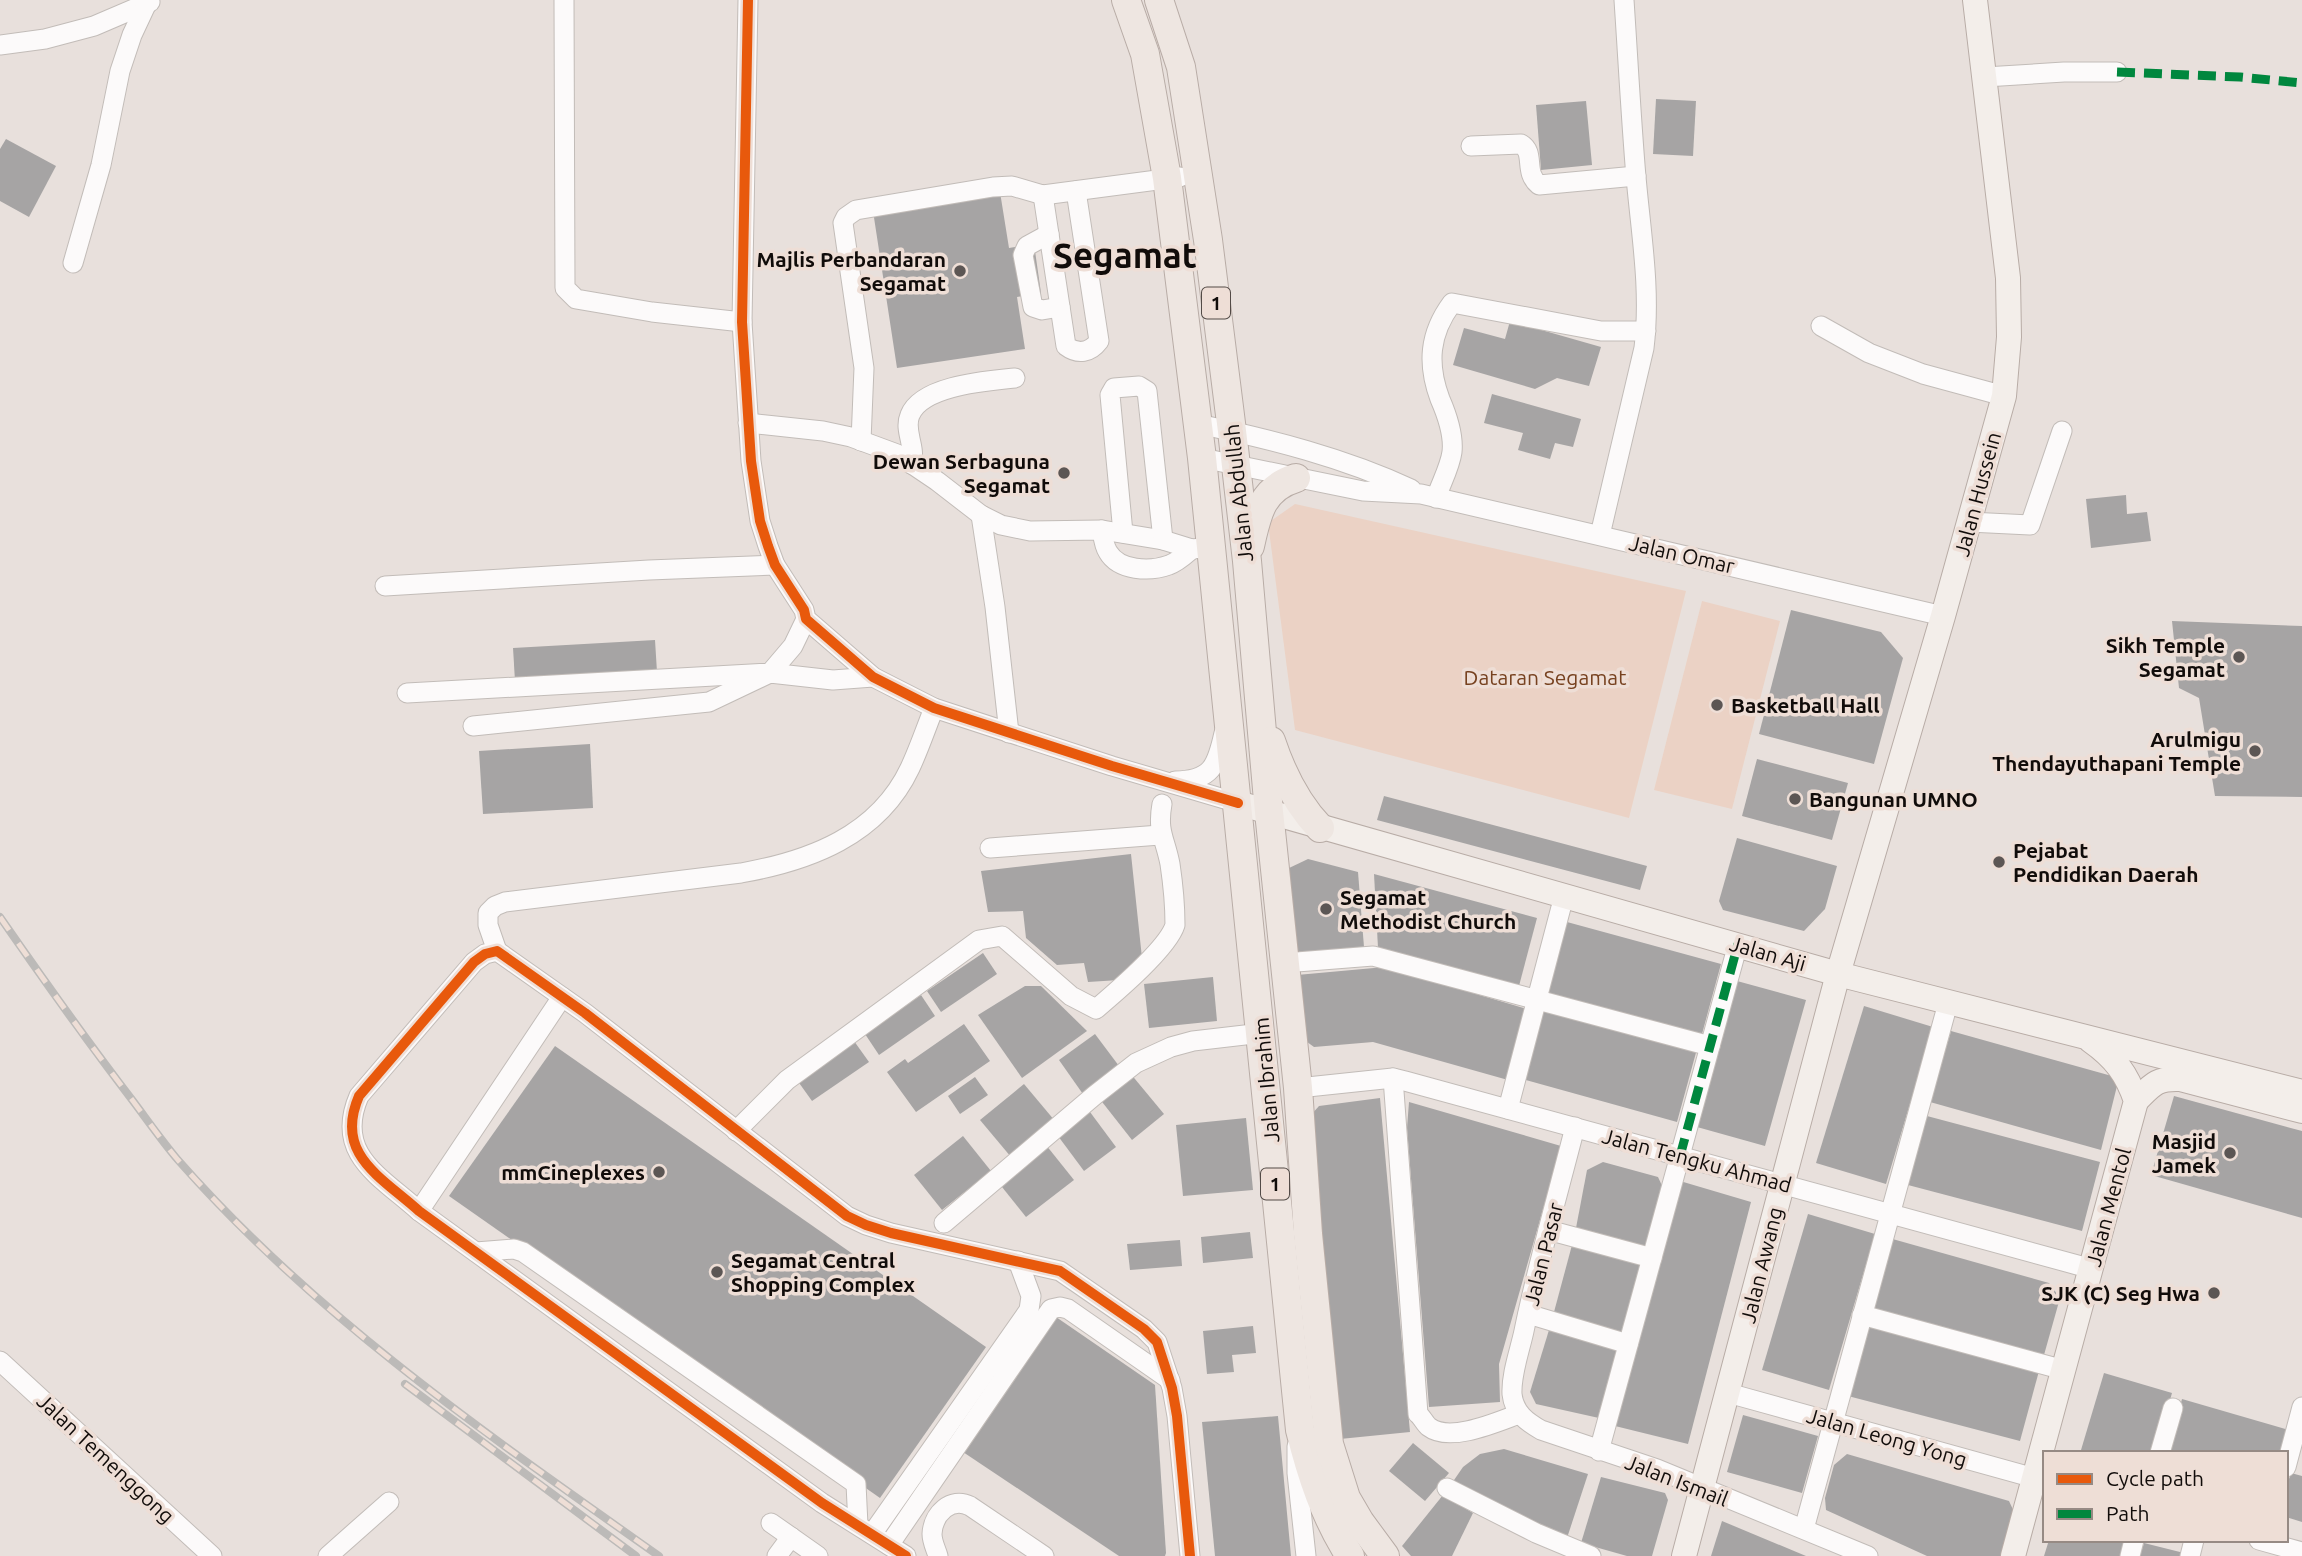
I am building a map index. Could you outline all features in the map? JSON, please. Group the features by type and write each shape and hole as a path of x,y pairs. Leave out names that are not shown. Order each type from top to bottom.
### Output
{"highway":[{"name":"1","path":"1126,0 1145,54 1167,178"},
{"name":"1","path":"1159,0 1181,66 1198,174"},
{"name":"Jalan Abdullah","path":"1198,174 1247,561 1269,812"},
{"name":"Jalan Abdullah","path":"1167,178 1202,458 1202,548 1228,707 1238,803"},
{"path":"1247,561 1264,501 1277,485 1296,478"},
{"path":"1259,702 1274,750 1294,794 1304,811 1320,828"},
{"name":"Jalan Ibrahim","path":"1238,803 1300,1430 1320,1496 1335,1533 1350,1556"},
{"name":"Jalan Ibrahim","path":"1269,812 1298,1088 1308,1234 1329,1444 1346,1498 1385,1556"}],"main road":[{"name":"Jalan Hussein","path":"1838,974 2004,396 2008,278 1975,0"},
{"name":"Jalan Aji","path":"1238,803 1838,974 2302,1092"},
{"name":"Jalan Awang","path":"1684,1556 1838,974"},
{"path":"2085,1037 2121,1066 2136,1101 2153,1083 2165,1078 2180,1079 2302,1111"},
{"name":"Jalan Mentol","path":"2045,1451 2064,1370 2136,1101"},
{"name":"Jalan Mentol","path":"2013,1556 2043,1462"}],"street":[{"path":"565,0 565,288 576,299 652,312 742,322"},
{"path":"748,0 742,322 754,495 775,565 804,610 806,619 873,677 934,708 1238,803"},
{"path":"1600,535 1646,331 1648,287 1636,176 1624,0"},
{"path":"0,45 45,39 94,26 150,1"},
{"path":"73,262 101,165 120,71 132,35 150,1"},
{"path":"1985,77 2117,72"},
{"path":"1471,146 1521,144 1527,147 1530,173 1539,185 1636,176"},
{"path":"861,441 864,368 843,223 846,216 856,209 993,187 1012,186 1043,195 1198,174"},
{"path":"1043,195 1066,346 1073,351 1084,352 1093,349 1099,341 1076,191"},
{"path":"1049,234 1027,246 1023,255 1033,307 1042,310 1060,307"},
{"path":"1429,496 1452,451 1448,419 1434,376 1431,348 1444,314 1452,303 1601,331 1646,331"},
{"path":"1821,326 1869,352 1923,374 2004,396"},
{"path":"911,464 913,447 908,428 910,415 916,407 948,388 1015,378"},
{"path":"1123,533 1110,395 1114,388 1139,386 1147,391 1163,540"},
{"path":"748,423 823,431 897,454 981,515 1001,524 1030,531 1102,530 1202,548"},
{"name":"Jalan Omar","path":"1198,424 1373,471 1429,496"},
{"path":"1969,523 2030,524 2062,431"},
{"name":"Jalan Omar","path":"1202,458 1363,491 1429,496 1943,616"},
{"path":"981,515 997,621 1009,733"},
{"path":"1102,530 1107,551 1115,561 1129,567 1146,569 1167,566 1202,548"},
{"path":"385,586 775,565"},
{"path":"473,726 709,702 770,673 793,646 806,619"},
{"path":"407,693 770,673 833,680 873,677"},
{"path":"1160,780 1198,779 1212,768 1220,753 1228,707"},
{"path":"934,708 909,771 883,809 840,842 780,866 741,873 505,902 488,913 488,925 498,951 847,1216 866,1226 915,1239 1060,1271 1144,1328 1157,1342 1170,1380 1177,1416 1190,1556"},
{"path":"736,1131 786,1080 979,940 1002,936 1071,996 1096,1009 1154,954 1173,932 1175,914 1170,864 1160,835 1162,804"},
{"path":"990,848 1160,835"},
{"path":"1508,1109 1564,896"},
{"path":"1599,1451 1738,944"},
{"path":"498,951 485,954 474,962 359,1096 351,1114 350,1132 354,1147 364,1161 419,1211 812,1495 906,1556"},
{"path":"1284,963 1373,956 1710,1046"},
{"path":"419,1211 562,997"},
{"path":"1804,1529 1948,1003"},
{"path":"944,1223 1136,1063 1171,1047 1193,1041 1262,1033"},
{"path":"1393,1078 1419,1413 1429,1426 1441,1432 1456,1433 1481,1428 1519,1414"},
{"name":"Jalan Tengku Ahmad","path":"1298,1088 1393,1078 2092,1269"},
{"name":"Jalan Pasar","path":"1519,1414 1512,1395 1513,1382 1575,1127"},
{"path":"1548,1230 1652,1258"},
{"path":"476,1252 514,1249 523,1252 856,1484 865,1530"},
{"path":"865,1530 1029,1310 1031,1296 1018,1261"},
{"path":"889,1545 1051,1309 1068,1309 1170,1380"},
{"path":"1528,1314 1628,1344"},
{"path":"1862,1315 2064,1370"},
{"name":"Jalan Temenggong","path":"0,1361 212,1556"},
{"name":"Jalan Leong Yong","path":"1728,1392 2039,1479"},
{"path":"2161,1451 2173,1408"},
{"path":"2288,1460 2302,1408"},
{"name":"Jalan Ismail","path":"1519,1414 1541,1430 1657,1469 1868,1556"},
{"path":"1300,1430 1297,1442 1297,1473 1306,1556"},
{"path":"1447,1488 1536,1533 1591,1556"},
{"path":"938,1556 932,1531 945,1508 958,1501 970,1506 1044,1556"},
{"path":"328,1556 389,1502"},
{"path":"771,1523 818,1556"},
{"path":"777,1556 791,1537"},
{"path":"2264,1545 2302,1552"}],"green space":[{"name":"Dataran Segamat","path":"1295,504 1686,591 1629,818 1295,730 1268,523"},
{"name":"Basketball Hall","path":"1702,601 1780,621 1732,809 1654,790"}],"building":[{"path":"1656,99 1696,101 1693,156 1653,154"},
{"path":"1586,101 1592,165 1541,170 1536,105"},
{"path":"6,139 56,166 29,217 0,201 0,149"},
{"name":"Majlis Perbandaran Segamat","path":"1000,192 1009,248 1034,244 1041,293 1017,297 1025,349 897,368 873,211"},
{"path":"1510,321 1601,347 1589,386 1557,378 1535,389 1453,365 1464,328 1505,339"},
{"path":"1492,394 1581,419 1573,447 1555,443 1550,459 1518,450 1523,433 1484,423"},
{"path":"2126,495 2127,514 2147,512 2151,541 2091,548 2086,499"},
{"path":"1791,610 1881,632 1903,658 1874,764 1759,734"},
{"path":"2172,621 2302,626 2302,797 2215,796 2199,698 2179,688"},
{"path":"655,640 657,672 515,681 513,648"},
{"path":"590,744 593,808 483,814 479,751"},
{"name":"Bangunan UMNO","path":"1757,759 1848,783 1832,840 1742,816"},
{"path":"1384,796 1647,866 1640,890 1377,820"},
{"path":"1737,838 1837,866 1825,909 1804,931 1723,910 1719,901"},
{"path":"1131,854 1142,958 1119,980 1088,982 1084,963 1057,965 1026,938 1023,911 988,912 981,871"},
{"name":"Segamat Methodist Church","path":"1308,859 1358,872 1364,947 1295,953 1287,869"},
{"path":"1374,874 1537,918 1519,986 1378,948"},
{"path":"1567,922 1721,964 1702,1034 1548,993"},
{"path":"983,953 997,974 941,1012 927,991"},
{"path":"1385,967 1527,1009 1508,1080 1373,1042 1314,1047 1303,1039 1297,975"},
{"path":"1213,977 1217,1021 1149,1028 1144,984"},
{"path":"1737,981 1806,1000 1765,1146 1697,1127"},
{"path":"1025,986 1041,986 1087,1031 1022,1078 978,1015"},
{"path":"921,995 935,1016 879,1055 865,1034"},
{"path":"1864,1006 1933,1027 1886,1184 1816,1163"},
{"path":"1542,1007 1697,1049 1677,1122 1522,1079"},
{"path":"964,1024 990,1061 916,1112 887,1072 905,1059 908,1063"},
{"path":"1951,1031 2119,1078 2101,1150 1930,1102"},
{"path":"1095,1034 1122,1070 1085,1097 1059,1060"},
{"path":"854,1041 869,1062 812,1101 797,1080"},
{"name":"Segamat Central Shopping Complex","path":"555,1046 986,1347 880,1498 449,1196"},
{"path":"1130,1073 1164,1114 1132,1140 1099,1098"},
{"path":"975,1077 988,1095 960,1114 948,1096"},
{"path":"1024,1084 1055,1121 1011,1157 980,1120"},
{"name":"Masjid Jamek","path":"2174,1096 2302,1131 2302,1218 2151,1175"},
{"path":"1380,1098 1410,1432 1340,1439 1311,1115 1319,1106"},
{"path":"1409,1102 1561,1146 1499,1364 1500,1402 1429,1407 1407,1128"},
{"path":"1090,1112 1116,1147 1084,1171 1058,1136"},
{"path":"1927,1116 2100,1162 2082,1231 1908,1185"},
{"path":"1246,1118 1253,1190 1183,1196 1176,1125"},
{"path":"963,1136 991,1171 942,1210 914,1175"},
{"path":"1046,1145 1074,1180 1026,1217 998,1182"},
{"path":"1603,1162 1658,1177 1664,1190 1645,1248 1576,1228 1587,1170"},
{"path":"1680,1181 1751,1202 1688,1444 1615,1426"},
{"path":"1808,1214 1875,1234 1829,1390 1762,1370"},
{"path":"1250,1232 1253,1258 1203,1263 1201,1237"},
{"path":"1889,1238 2049,1283 2060,1298 2044,1355 1871,1309"},
{"path":"1180,1240 1182,1266 1130,1270 1127,1244"},
{"path":"1572,1245 1641,1264 1621,1333 1554,1312"},
{"path":"1056,1317 1155,1385 1165,1556 1119,1556 963,1452"},
{"path":"1867,1325 2039,1371 2020,1441 1848,1396"},
{"path":"1253,1326 1256,1353 1232,1355 1234,1372 1207,1374 1203,1331"},
{"path":"1549,1330 1618,1349 1599,1418 1536,1404 1530,1392"},
{"path":"2104,1373 2172,1393 2156,1451 2081,1450"},
{"path":"2182,1399 2289,1430 2284,1451 2168,1451"},
{"path":"1743,1415 1818,1436 1802,1493 1727,1472"},
{"path":"1278,1416 1291,1556 1215,1556 1202,1422"},
{"path":"1413,1443 1449,1473 1425,1501 1389,1471"},
{"path":"1504,1449 1588,1474 1567,1538 1452,1483 1463,1467 1480,1454"},
{"path":"1847,1454 2009,1501 2016,1516 2006,1556 1927,1556 1826,1510 1825,1498 1834,1465"},
{"path":"2291,1473 2302,1476 2302,1522 2288,1518 2288,1482"},
{"path":"1601,1477 1665,1493 1668,1500 1652,1556 1627,1556 1581,1543"},
{"path":"1443,1495 1473,1513 1452,1556 1411,1556 1402,1546"},
{"path":"1722,1521 1806,1556 1711,1556"},
{"path":"2048,1542 2124,1542 2120,1556 2044,1556"},
{"path":"2144,1543 2184,1553 2183,1556 2140,1556"}],"railway":[{"path":"0,917 166,1146 231,1217 287,1271 406,1372 659,1556"},
{"path":"405,1384 636,1556"}],"marked path":[{"path":"2117,72 2240,77 2302,83"},
{"path":"1680,1156 1738,944"}],"cycle path":[{"path":"748,0 742,322 751,461 760,521 768,546 775,565 804,610 806,619 873,677 934,708 1112,766 1238,803"},
{"path":"906,1556 822,1503 419,1211 376,1175 365,1162 352,1134 353,1116 359,1096 474,962 485,954 497,951 585,1013 847,1216 891,1233 1060,1271 1144,1329 1157,1342 1172,1388 1190,1556"}],"place":[{"name":"Majlis Perbandaran Segamat","path":"960,271"},
{"name":"Dewan Serbaguna Segamat","path":"1064,473"},
{"name":"Sikh Temple Segamat","path":"2239,657"},
{"name":"Basketball Hall","path":"1717,705"},
{"name":"Arulmigu Thendayuthapani Temple","path":"2255,751"},
{"name":"Bangunan UMNO","path":"1795,799"},
{"name":"Pejabat Pendidikan Daerah","path":"1999,862"},
{"name":"Segamat Methodist Church","path":"1326,909"},
{"name":"Masjid Jamek","path":"2230,1153"},
{"name":"mmCineplexes","path":"659,1172"},
{"name":"Segamat Central Shopping Complex","path":"717,1272"},
{"name":"SJK (C) Seg Hwa","path":"2214,1293"}],"district":[{"name":"Segamat","path":"1125,255"}]}
